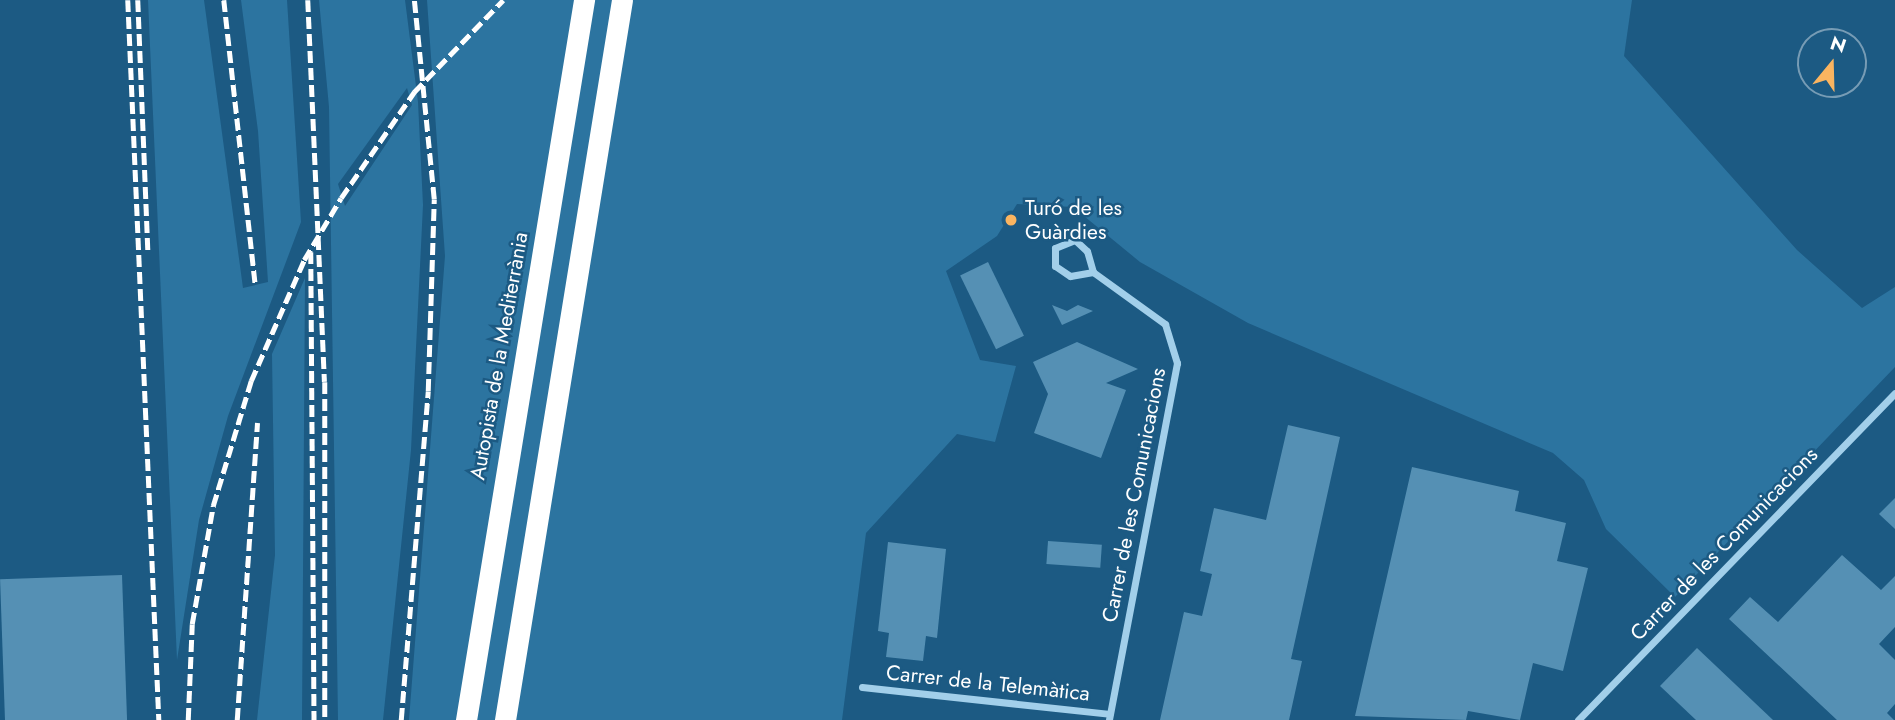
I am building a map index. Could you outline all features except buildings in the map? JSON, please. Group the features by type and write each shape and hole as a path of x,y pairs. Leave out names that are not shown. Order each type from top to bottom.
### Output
{"highway":[{"name":"Autopista de la Mediterrània","path":"466,720 584,0"},
{"path":"505,720 622,0"}],"street":[{"path":"1063,241 1080,242 1093,272 1059,271 1055,248 1063,241"},
{"name":"Carrer de les Comunicacions","path":"1093,272 1165,324 1177,363 1110,717"},
{"name":"Carrer de les Comunicacions","path":"1578,720 1895,393"},
{"name":"Carrer de la Telemàtica","path":"862,687 1110,717"}],"shaded area":[{"path":"148,0 204,0 243,288 268,282 258,131 241,0 287,0 301,222 228,416 199,520 177,660"},
{"path":"319,0 405,0 418,102 423,205 411,450 383,720 338,720 329,107","holes":["407,88 412,105 345,206 338,184"]},
{"path":"427,0 1632,0 1624,56 1797,250 1862,308 1895,287 1895,367 1675,597 1606,529 1584,480 1553,453 1248,323 1140,262 1073,207 1017,204 997,236 946,271 980,360 1016,366 995,442 957,434 866,533 842,720 409,720 445,256"},
{"path":"305,278 302,720 257,720 275,555 272,354"}],"railway":[{"path":"128,0 159,720"},
{"path":"138,0 148,252"},
{"path":"224,0 255,283"},
{"path":"308,0 325,382 325,720"},
{"path":"401,720 428,391 434,199 414,0"},
{"path":"188,720 192,624 213,506 251,381 304,260 341,198 414,92 503,0"},
{"path":"311,252 314,720"},
{"path":"237,720 257,423"}],"place":[{"name":"Turó de les Guàrdies","path":"1011,220"}]}
